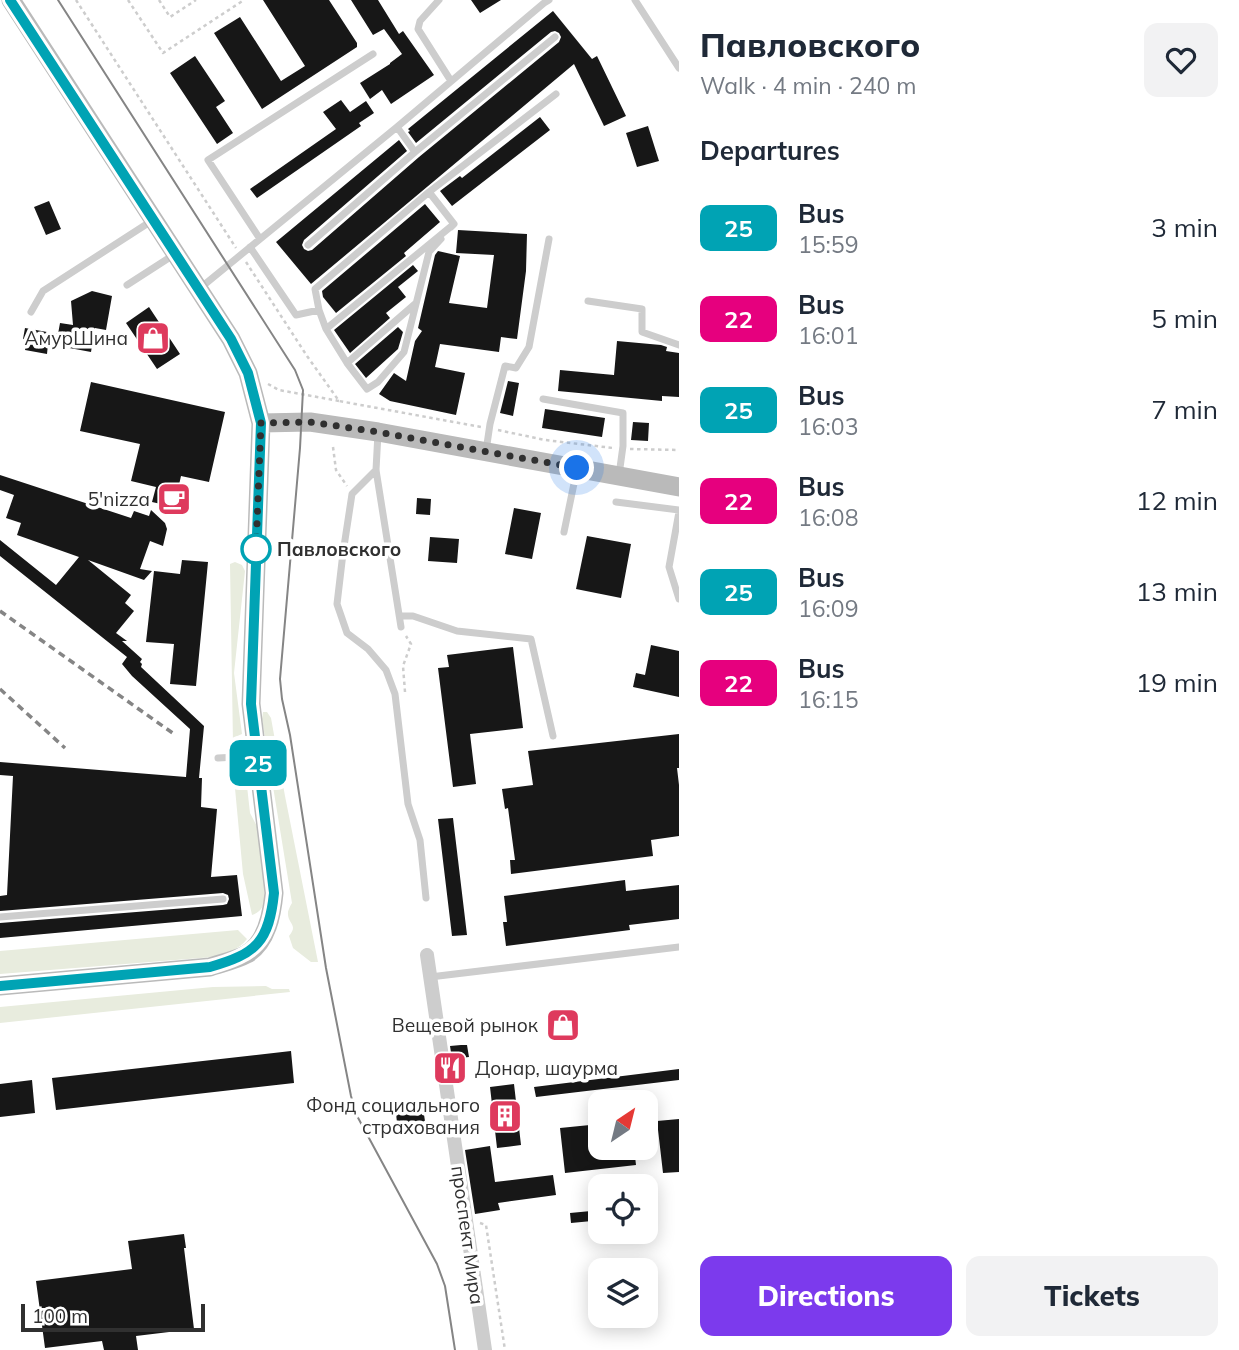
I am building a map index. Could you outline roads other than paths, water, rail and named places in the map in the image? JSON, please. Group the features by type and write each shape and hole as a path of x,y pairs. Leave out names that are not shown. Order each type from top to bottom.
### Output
{"street":[{"path":"0,986 210,967 231,961 250,952 264,935 272,914 274,893 251,704 261,423 248,373 231,339 10,0"},
{"path":"261,423 310,422 378,432 679,487"},
{"name":"проспект Мира","path":"428,954 485,1350"}],"lane":[{"path":"439,0 420,21 418,29 451,81"},
{"path":"199,289 549,0"},
{"path":"635,0 679,68"},
{"path":"307,244 555,37"},
{"path":"260,239 208,160 373,54"},
{"path":"453,224 429,252 404,352 368,389 347,363 326,329 315,289 429,192 556,94"},
{"path":"397,127 415,152"},
{"path":"429,192 453,224"},
{"path":"31,312 43,291 153,220"},
{"path":"326,329 453,224"},
{"path":"486,452 505,366 516,368 529,347 549,239"},
{"path":"250,247 296,315 319,310"},
{"path":"127,285 175,253"},
{"path":"588,301 642,309 642,332 679,345"},
{"path":"347,363 415,303"},
{"path":"543,399 623,413 619,476"},
{"path":"378,432 376,470 401,627"},
{"path":"564,533 577,468"},
{"path":"376,470 352,494 337,604 347,633 368,649 386,670 395,694 408,804 420,841 426,898"},
{"path":"616,502 679,511 669,567 679,599"},
{"path":"400,616 413,616 457,631 531,639 554,736"},
{"path":"218,758 257,755"},
{"path":"0,918 223,899"},
{"path":"430,977 679,947"}],"tram line":[{"path":"58,0 295,370 303,390 280,679 282,699 326,968 351,1096 356,1114 437,1264 445,1286 455,1350"}],"railway":[{"path":"0,611 174,734"},
{"path":"0,689 65,748"}],"place":[{"name":"АмурШина","path":"153,338"},
{"name":"5'nizza","path":"174,499"},
{"name":"Павловского","path":"256,549"},
{"name":"Вещевой рынок","path":"563,1025"},
{"name":"Донар, шаурма","path":"450,1068"},
{"name":"Фонд социального страхования","path":"505,1116"}]}
